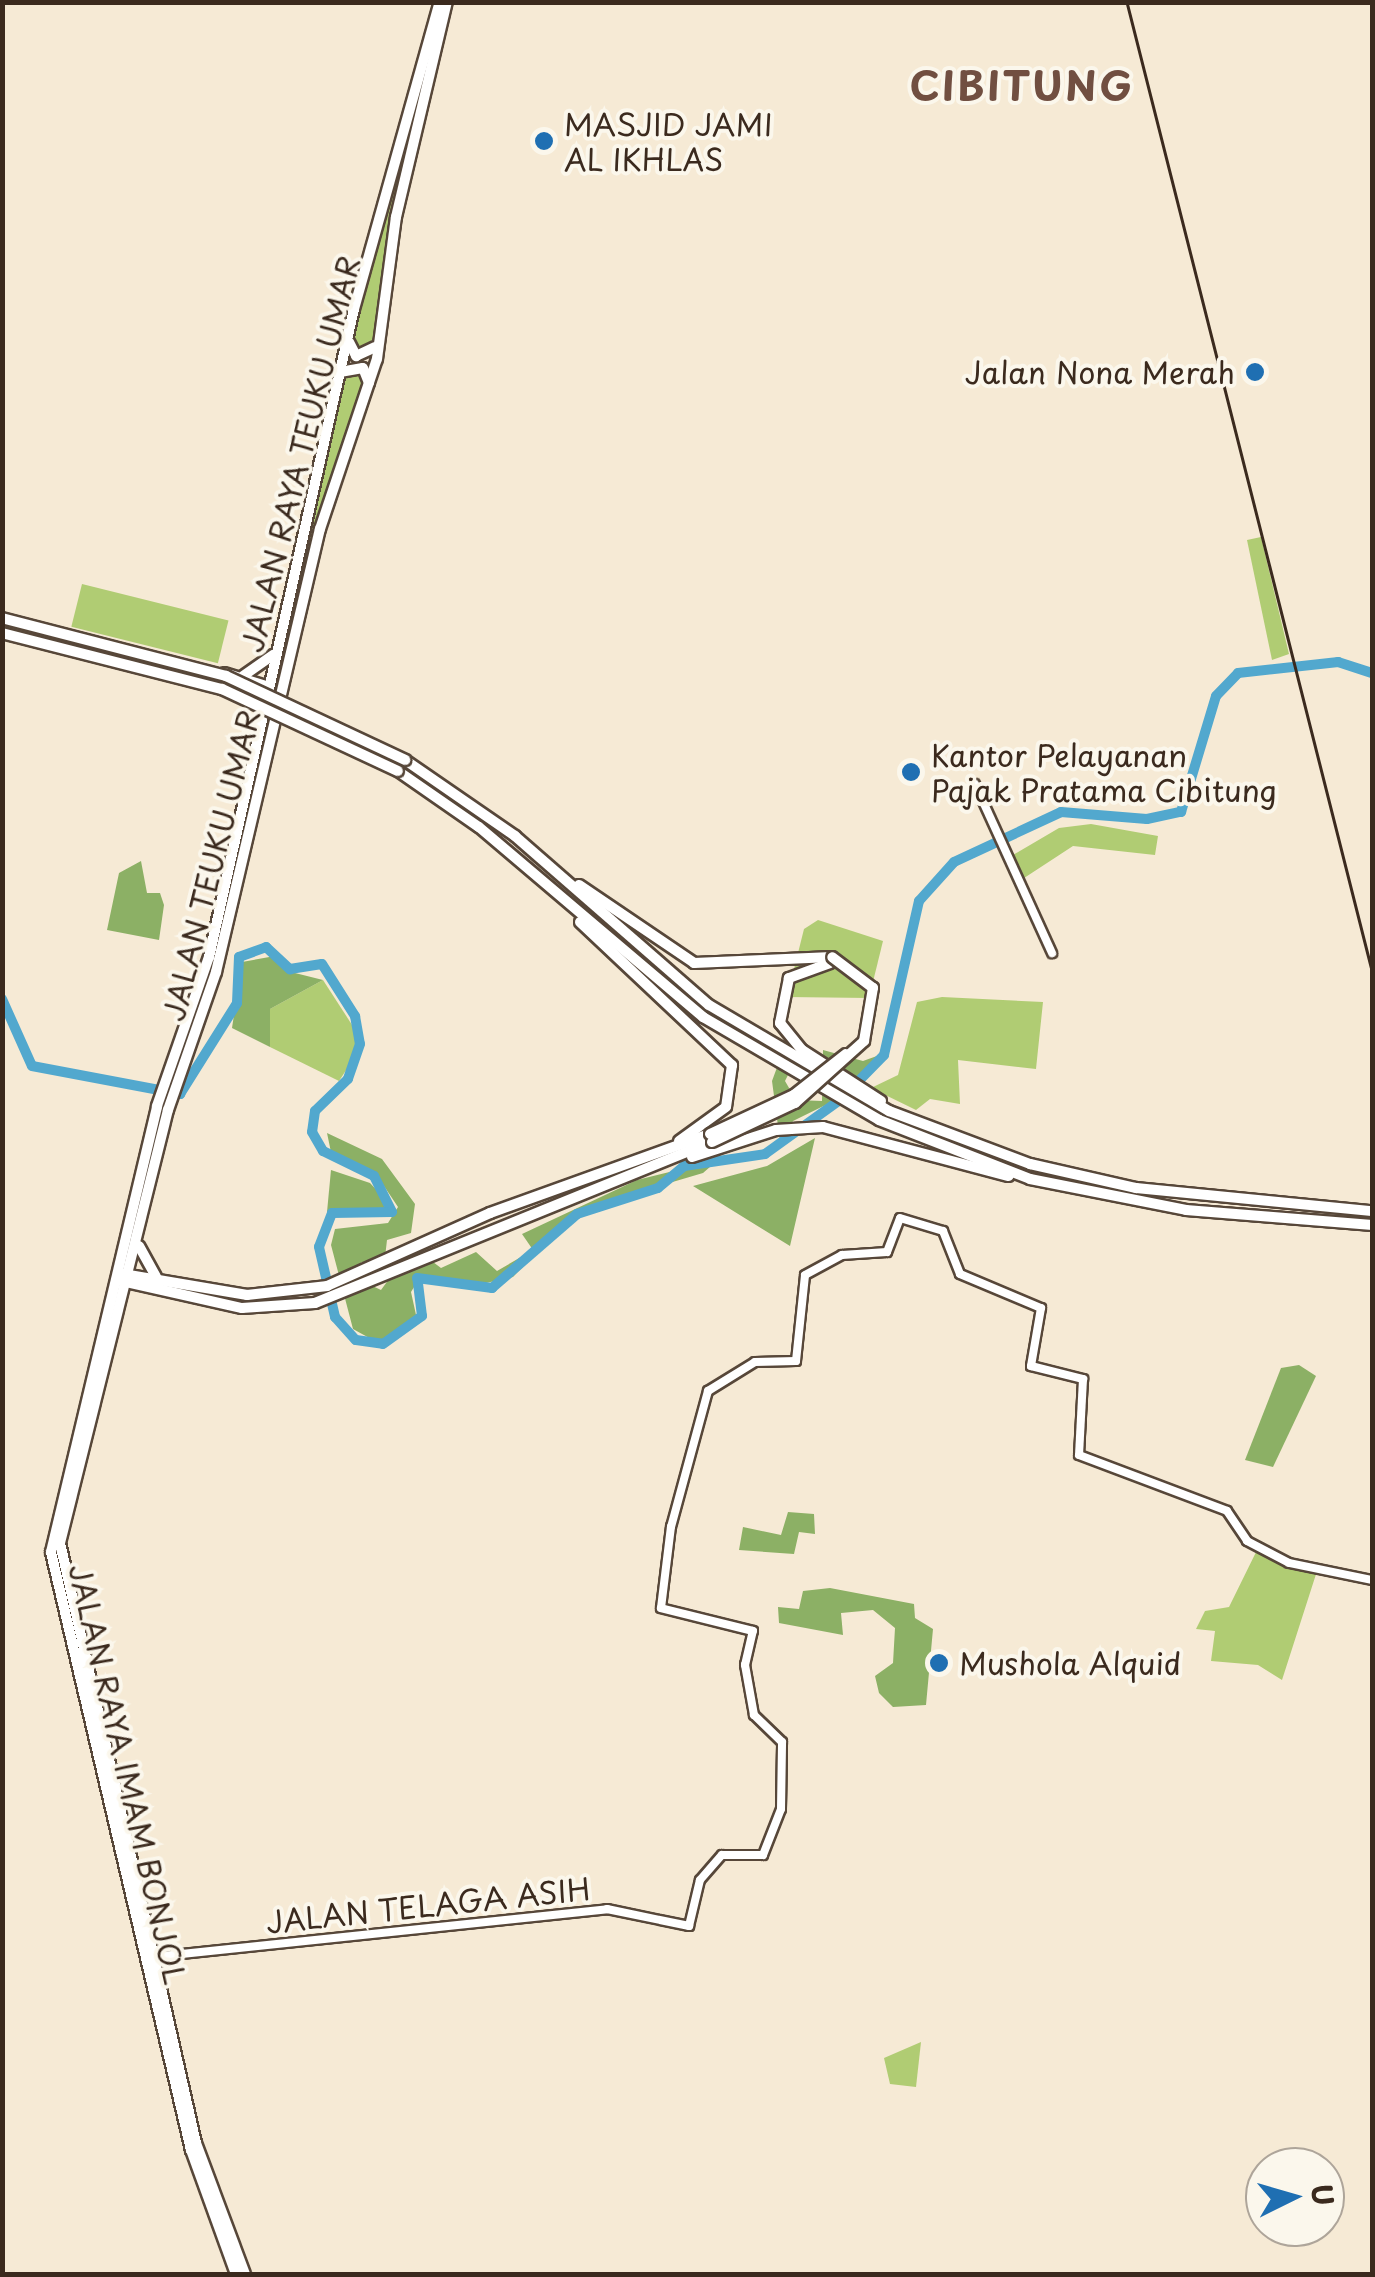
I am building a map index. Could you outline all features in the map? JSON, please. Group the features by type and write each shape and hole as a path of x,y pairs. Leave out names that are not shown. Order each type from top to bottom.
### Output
{"highway":[{"name":"JALAN RAYA TEUKU UMAR","path":"269,686 348,339 444,2"},
{"name":"JALAN RAYA TEUKU UMAR","path":"280,693 368,384 444,2"},
{"path":"348,339 356,356 376,347"},
{"path":"340,373 363,368 368,384"},
{"path":"2,620 226,676 405,760 694,964 831,960 873,988 864,1041 796,1103 713,1142 353,1283 260,1296 165,1288 132,1293 112,1329"},
{"path":"2,632 222,689 398,771 516,857 668,991 816,1089 879,1120 1030,1179"},
{"path":"243,676 266,666 278,645"},
{"name":"JALAN TEUKU UMAR","path":"162,1108 216,972 269,686"},
{"path":"263,709 280,693"},
{"name":"JALAN TEUKU UMAR","path":"234,860 280,693"},
{"path":"232,697 254,710 258,729"},
{"path":"514,836 708,1005 922,1126 1030,1164 1219,1199 1372,1212"},
{"path":"121,1277 253,1309 315,1303 490,1212 642,1167 717,1118 734,1090 732,1065 516,857"},
{"path":"831,960 792,974 777,1014 790,1041 835,1080"},
{"name":"JALAN RAYA IMAM BONJOL","path":"162,1108 140,1220 121,1277 60,1563 110,1802 153,1957 184,2097 236,2274"},
{"name":"JALAN RAYA IMAM BONJOL","path":"162,1108 51,1552 184,2097 202,2163 245,2274"},
{"path":"713,1142 802,1127 872,1136 1030,1179 1218,1213 1372,1225"},
{"path":"140,1220 140,1261 165,1288"}],"main road":[{"path":"2,620 243,676 269,686"},
{"path":"2,632 263,709"}],"street":[{"path":"974,784 1008,844 1052,954"},
{"name":"JALAN TELAGA ASIH","path":"153,1957 607,1909 689,1926 700,1880 722,1855 763,1856 781,1806 782,1742 754,1715 745,1665 752,1628 661,1608 671,1527 708,1392 755,1362 796,1361 805,1275 842,1255 887,1252 900,1218 944,1231 960,1274 1041,1308 1031,1366 1083,1379 1079,1455 1226,1511 1247,1541 1319,1574 1372,1580"}],"green space":[{"path":"440,3 375,347 351,352 354,309"},
{"path":"356,365 368,374 271,733 257,729 312,530 334,398 343,368"},
{"path":"1261,537 1289,654 1272,660 1247,540"},
{"path":"82,584 229,621 218,663 71,627"},
{"path":"1091,824 1158,836 1155,855 1073,846 1018,882 1006,859 1059,828"},
{"path":"141,861 147,893 160,893 164,905 159,940 107,930 119,873"},
{"path":"818,920 883,941 869,998 787,997 804,929"},
{"path":"275,956 287,971 323,980 270,1009 270,1047 232,1028 242,962"},
{"path":"323,980 356,1031 356,1055 339,1081 270,1047 270,1009"},
{"path":"942,997 1043,1002 1036,1069 958,1060 960,1104 930,1099 916,1110 871,1088 898,1075 917,1002"},
{"path":"786,1043 802,1047 785,1081 796,1100 822,1101 823,1050 863,1061 888,1052 852,1092 793,1121 780,1141 772,1081"},
{"path":"327,1133 382,1159 415,1204 411,1233 387,1240 384,1266 361,1262 360,1280 381,1290 400,1264 425,1256 441,1268 476,1252 497,1271 533,1250 522,1234 637,1180 718,1160 703,1173 578,1210 513,1277 472,1286 422,1274 411,1292 418,1324 382,1345 353,1329 331,1245 335,1229 388,1223 398,1207 380,1180 332,1157"},
{"path":"815,1138 790,1246 693,1186 767,1166"},
{"path":"331,1170 370,1183 386,1200 385,1217 327,1212"},
{"path":"1299,1365 1316,1376 1273,1467 1245,1460 1281,1368"},
{"path":"788,1512 814,1514 815,1534 799,1532 794,1554 739,1550 743,1527 781,1535"},
{"path":"1260,1544 1318,1568 1282,1680 1258,1665 1211,1661 1215,1631 1196,1629 1205,1611 1229,1607"},
{"path":"830,1588 914,1604 915,1618 933,1629 926,1705 893,1707 879,1693 875,1676 893,1663 895,1628 873,1610 841,1613 843,1635 779,1623 778,1607 799,1609 803,1591"},
{"path":"921,2042 916,2087 890,2084 884,2058"}],"waterway":[{"path":"2,999 32,1066 180,1094 237,1003 239,957 266,947 290,969 322,964 355,1016 360,1044 348,1079 315,1111 312,1132 323,1151 374,1176 392,1212 332,1213 319,1247 335,1317 356,1340 383,1344 422,1316 417,1278 492,1288 577,1214 658,1188 684,1166 765,1154 840,1100 884,1055 919,901 954,862 1061,812 1147,819 1181,812 1216,696 1238,673 1338,662 1372,673"}],"railway":[{"path":"1127,2 1372,970"}],"place":[{"name":"MASJID JAMI AL IKHLAS","path":"544,141"},
{"name":"Jalan Nona Merah","path":"1255,372"},
{"name":"Kantor Pelayanan Pajak Pratama Cibitung","path":"911,772"},
{"name":"Mushola Alquid","path":"939,1663"}],"district":[{"name":"CIBITUNG","path":"1022,85"}]}
